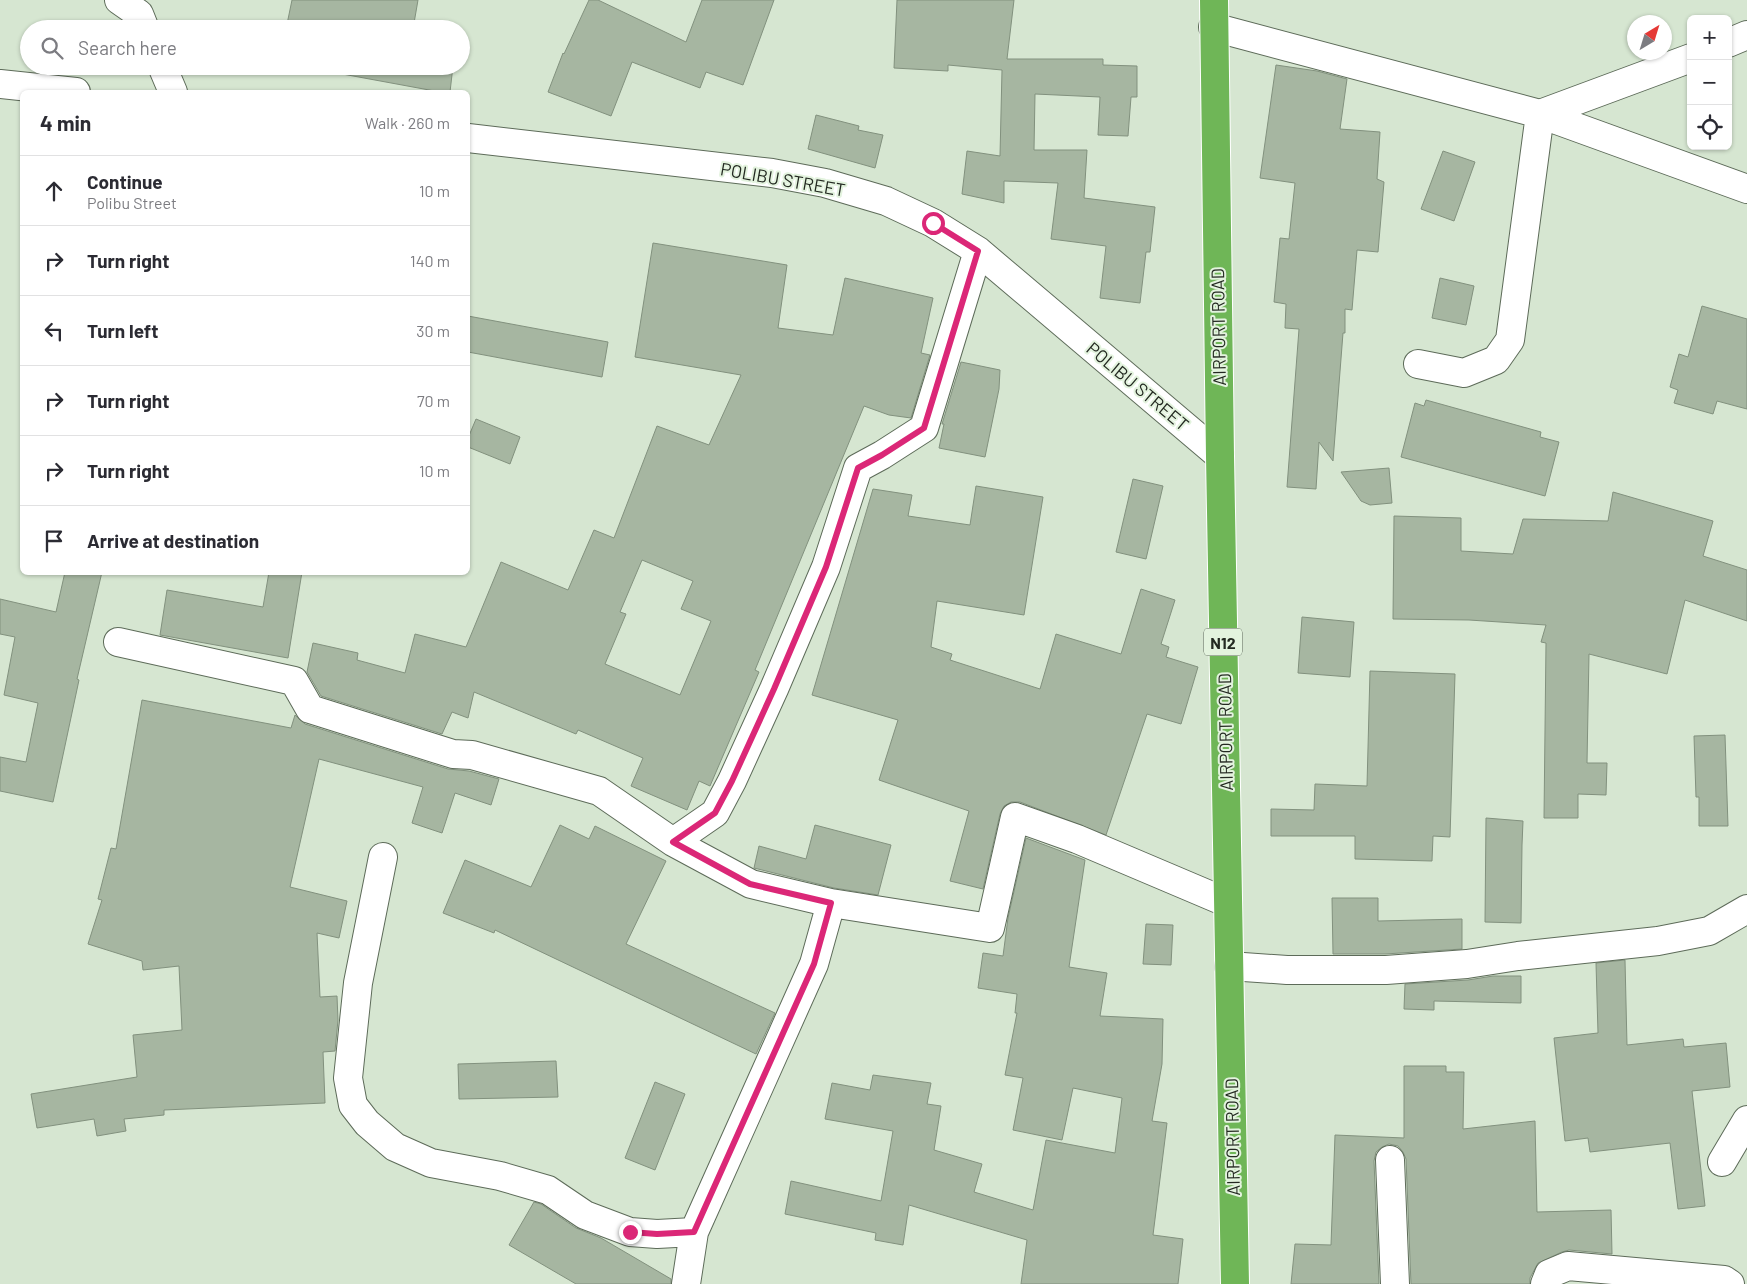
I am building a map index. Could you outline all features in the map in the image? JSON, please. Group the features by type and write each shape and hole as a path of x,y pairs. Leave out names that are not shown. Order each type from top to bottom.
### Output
{"highway":[{"name":"AIRPORT ROAD","path":"1214,0 1235,1284"}],"street":[{"path":"119,0 139,14 141,20"},
{"path":"1214,27 1540,114 1747,189"},
{"path":"1732,41 1747,35"},
{"path":"1540,114 1687,59"},
{"path":"166,75 172,90"},
{"path":"0,84 57,90"},
{"path":"1418,364 1464,373 1496,360 1510,340 1540,114"},
{"name":"POLIBU STREET","path":"470,138 772,173 825,183 886,201 933,223 978,251 1220,456"},
{"path":"673,842 715,813 732,781 826,567 858,468 924,428 978,251"},
{"path":"118,642 294,681 310,709 453,754 472,755 600,791 673,842 750,884 831,903 990,928 1015,817 1077,839 1228,903"},
{"path":"383,857 358,983 348,1078 353,1105 367,1123 394,1147 431,1164 500,1176 548,1190 585,1215 630,1232 657,1234 694,1232"},
{"path":"686,1284 694,1232 814,964 831,903"},
{"path":"1229,966 1286,970 1376,970 1467,964 1518,956 1658,941 1709,931 1747,909"},
{"path":"1722,1162 1747,1120"},
{"path":"1390,1160 1394,1284"},
{"path":"1545,1284 1549,1274 1568,1266 1724,1280 1730,1284"}],"building":[{"path":"292,0 418,0 415,20 288,20"},
{"path":"589,0 598,0 686,42 702,0 774,0 743,85 706,72 700,88 632,62 611,116 548,92 563,53"},
{"path":"897,0 1014,0 1007,59 1103,59 1103,65 1137,66 1137,97 1131,97 1128,136 1098,135 1100,97 1035,94 1034,150 1087,150 1084,198 1155,207 1150,252 1146,252 1140,303 1100,298 1106,246 1051,239 1058,183 1004,181 1004,203 962,194 967,151 1000,156 1002,70 948,65 948,71 894,68"},
{"path":"1276,65 1317,71 1347,79 1340,129 1380,132 1377,179 1384,182 1378,252 1357,250 1352,310 1345,309 1345,333 1343,333 1333,461 1319,442 1316,489 1287,487 1299,329 1285,328 1286,304 1274,302 1280,238 1289,239 1295,183 1260,178"},
{"path":"348,75 452,75 450,90 429,90"},
{"path":"816,115 859,126 858,130 883,135 875,168 808,149"},
{"path":"1443,151 1475,162 1454,221 1421,209"},
{"path":"653,243 787,265 778,328 833,335 845,278 933,298 921,353 930,355 911,418 889,415 864,406 755,670 759,672 710,786 699,781 687,810 631,786 643,758 578,730 576,734 474,692 468,718 452,712 442,734 321,696 307,672 313,643 358,653 357,660 405,673 415,634 466,647 501,562 568,590 594,530 614,538 657,426 709,445 741,375 635,357","holes":["642,560 693,581 681,609 711,621 680,695 605,664 626,614 620,612"]},
{"path":"1440,278 1474,286 1466,325 1432,318"},
{"path":"1702,306 1747,319 1747,409 1717,401 1713,414 1674,403 1678,390 1670,387 1679,354 1688,357"},
{"path":"470,316 608,342 602,377 470,352"},
{"path":"961,362 1000,370 999,389 985,457 939,448 944,424 942,424"},
{"path":"1426,400 1541,432 1540,437 1559,442 1545,496 1401,457 1415,403 1424,406"},
{"path":"476,419 520,437 510,464 470,448 470,433"},
{"path":"1389,468 1392,503 1370,505 1361,501 1341,472"},
{"path":"1133,479 1163,486 1146,559 1116,552"},
{"path":"976,486 1043,497 1024,615 937,601 931,647 952,654 950,660 1040,689 1056,634 1121,654 1141,589 1175,600 1161,644 1169,647 1166,657 1198,667 1181,724 1147,714 1106,835 1020,802 1011,802 1004,806 1000,814 983,889 950,881 969,811 879,780 898,720 812,695 873,489 912,495 908,516 970,525"},
{"path":"1613,492 1713,521 1703,556 1747,570 1747,621 1685,600 1667,674 1589,654 1587,763 1607,763 1606,795 1578,794 1578,818 1544,818 1546,643 1541,642 1546,625 1469,620 1393,619 1394,516 1461,518 1461,551 1513,554 1523,519 1608,521"},
{"path":"64,575 101,575 77,679 79,680 53,802 0,791 0,757 26,762 38,703 4,695 15,637 0,634 0,599 56,612"},
{"path":"268,575 302,575 288,658 160,635 167,590 263,607"},
{"path":"1302,617 1354,622 1350,677 1298,673"},
{"path":"1370,671 1455,674 1450,837 1433,836 1432,861 1355,859 1355,836 1271,836 1271,809 1314,810 1315,784 1367,786"},
{"path":"142,700 291,728 295,715 305,724 448,769 469,771 499,779 491,805 455,793 442,833 412,823 423,787 319,759 290,887 347,901 339,938 317,933 320,997 337,996 338,1020 335,1051 323,1052 325,1103 164,1110 164,1115 124,1119 126,1131 97,1136 94,1119 37,1128 31,1094 137,1077 133,1035 182,1030 179,966 143,970 142,961 88,944 102,900 98,899 111,848 116,849"},
{"path":"1725,735 1728,826 1699,826 1699,797 1696,797 1694,736"},
{"path":"1486,818 1523,821 1521,923 1485,922"},
{"path":"560,825 589,839 595,826 666,861 626,944 775,1013 756,1054 495,930 494,933 443,913 465,860 531,887"},
{"path":"815,825 891,845 878,895 834,888 754,868 759,846 806,859"},
{"path":"1026,838 1085,860 1069,967 1107,973 1100,1016 1163,1019 1162,1064 1152,1121 1167,1123 1153,1235 1183,1239 1178,1284 1021,1284 1027,1240 909,1205 903,1245 875,1240 876,1233 785,1214 791,1181 881,1201 893,1131 825,1119 832,1083 870,1090 873,1075 931,1083 927,1104 941,1106 934,1150 982,1164 974,1192 1033,1210 1046,1140 1115,1153 1122,1098 1073,1088 1062,1140 1013,1130 1023,1078 1005,1075 1017,1013 1015,1013 1017,994 978,988 983,953 1003,956 1008,918"},
{"path":"1332,898 1378,898 1378,921 1462,919 1462,949 1385,954 1333,954"},
{"path":"1146,924 1173,925 1171,965 1143,964"},
{"path":"1625,960 1627,1045 1683,1039 1684,1047 1726,1043 1730,1087 1692,1091 1705,1206 1678,1209 1670,1143 1590,1152 1588,1138 1565,1141 1554,1038 1598,1033 1596,963"},
{"path":"1493,976 1521,976 1521,1003 1434,1001 1434,1010 1404,1009 1405,984 1468,980"},
{"path":"556,1061 558,1097 459,1099 458,1064"},
{"path":"1404,1066 1446,1066 1446,1072 1464,1072 1463,1129 1535,1121 1537,1212 1611,1210 1612,1254 1569,1250 1562,1252 1538,1263 1530,1278 1530,1284 1411,1284 1406,1159 1398,1146 1389,1144 1376,1152 1374,1161 1379,1284 1291,1284 1295,1244 1331,1245 1335,1135 1404,1138"},
{"path":"655,1082 685,1094 655,1170 625,1158"},
{"path":"534,1202 541,1204 576,1228 601,1238 671,1279 671,1284 576,1284 509,1245"}],"route":[{"path":"630,1232 657,1234 694,1232 814,964 831,903 750,884 673,842 715,813 732,781 826,567 858,468 924,428 978,251 933,223"}]}
